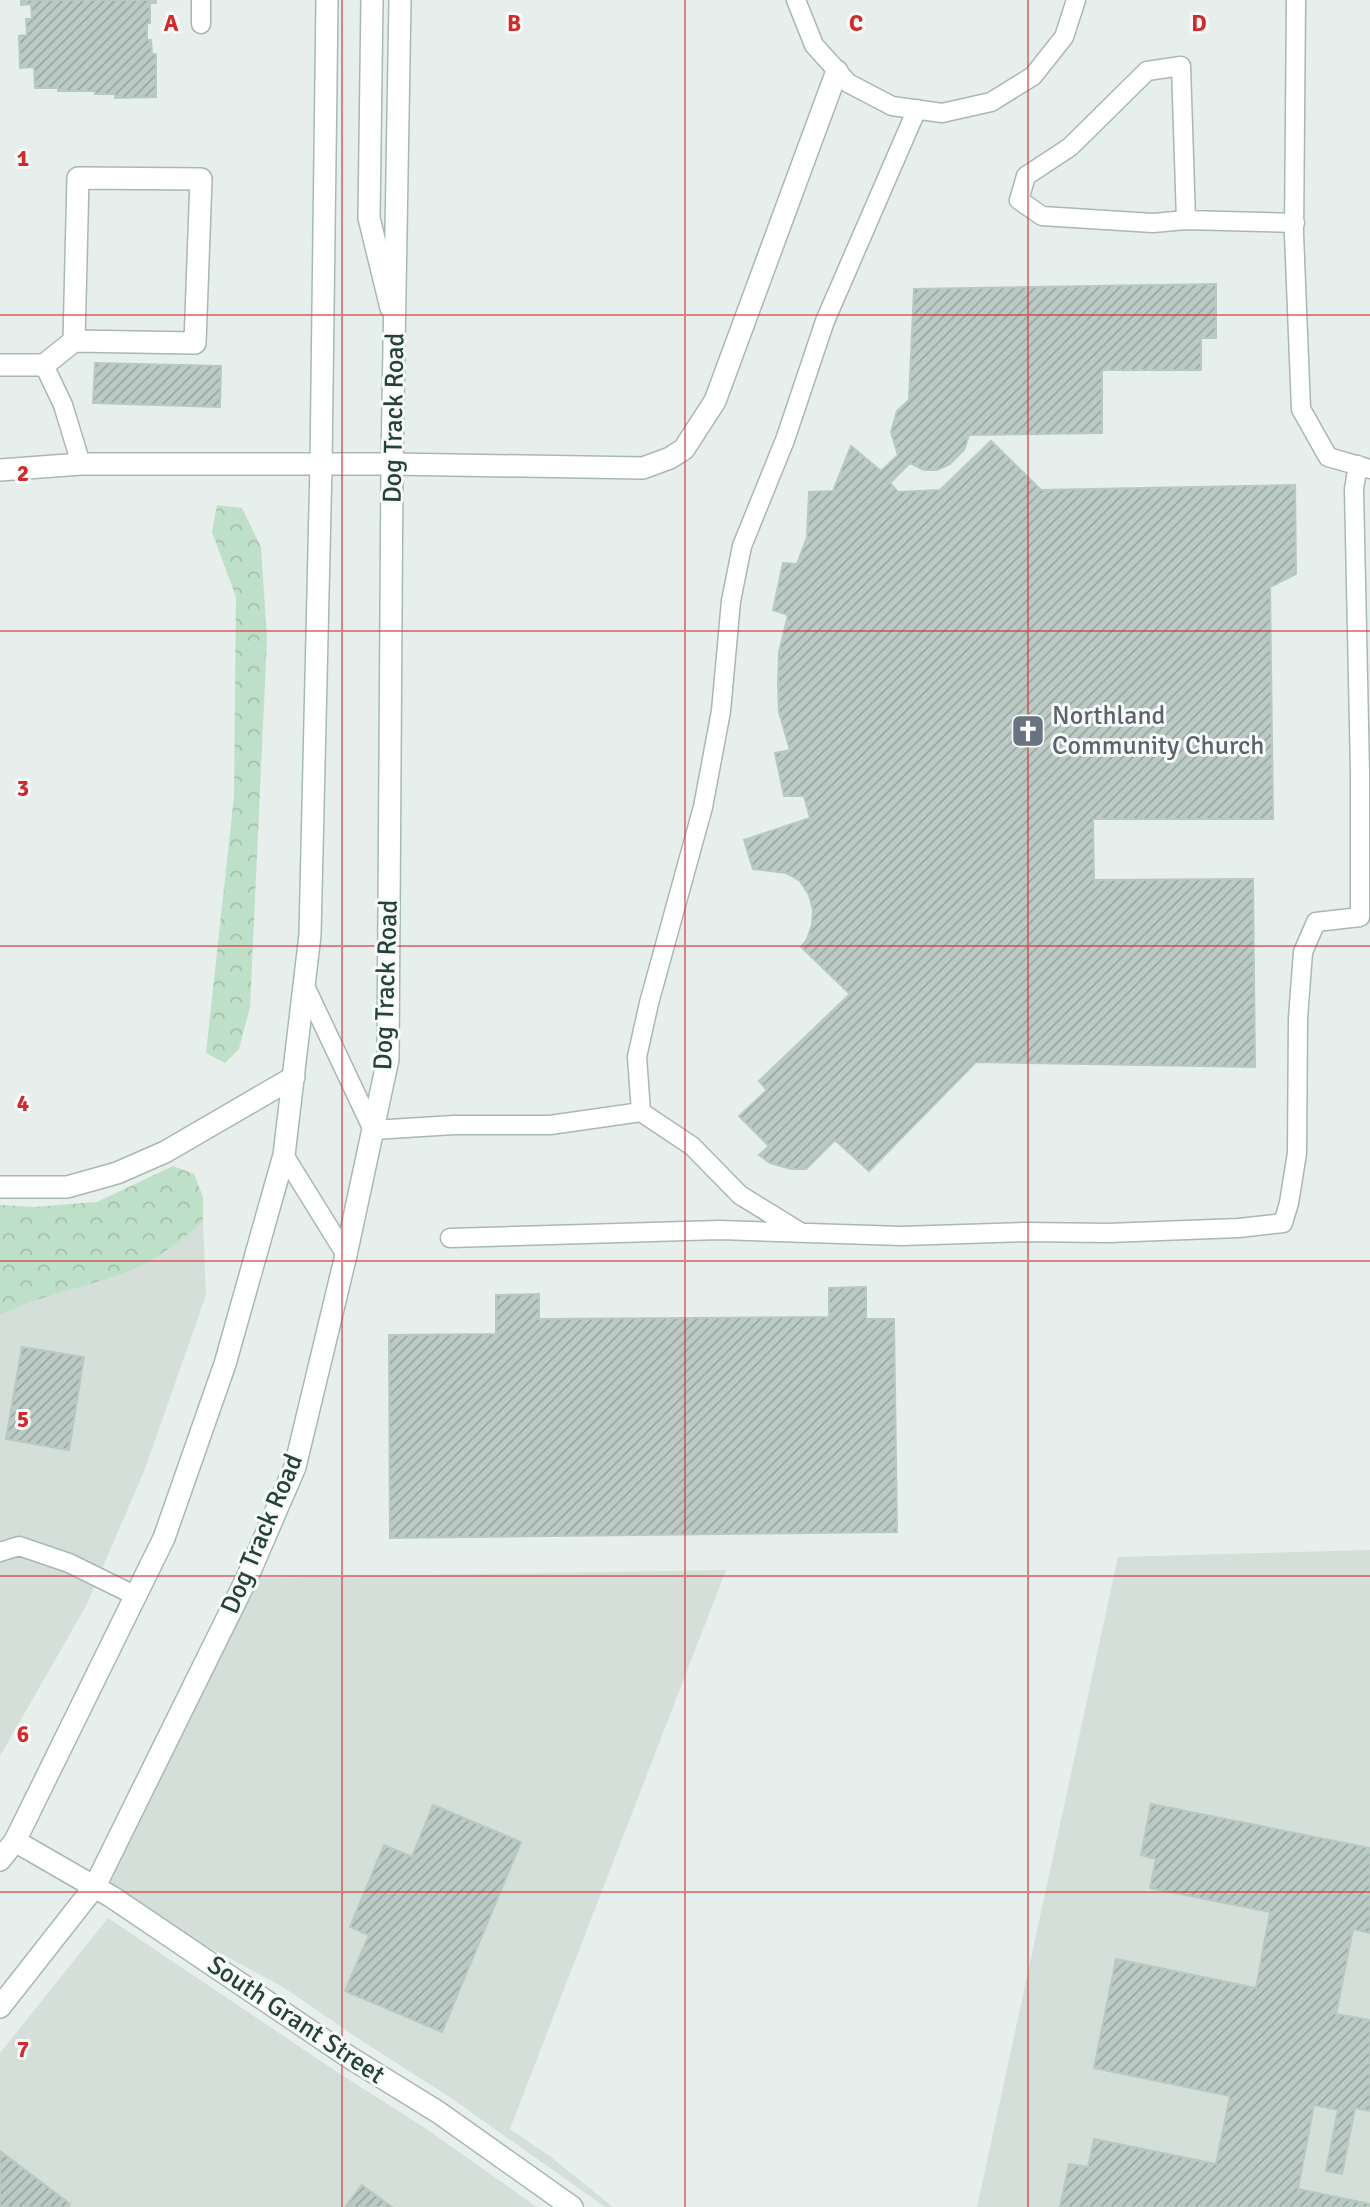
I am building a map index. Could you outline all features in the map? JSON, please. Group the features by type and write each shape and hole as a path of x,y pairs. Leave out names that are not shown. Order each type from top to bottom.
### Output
{"main road":[{"path":"0,1860 8,1838 164,1538 225,1364 284,1155 310,935 321,465 327,0"},
{"path":"373,0 369,218 395,324"},
{"name":"Dog Track Road","path":"0,2007 95,1886 247,1578 295,1467 346,1255 388,1059 392,464 400,0"},
{"path":"0,470 81,464 392,464 643,468 670,458 684,449 715,401 837,71"},
{"path":"0,365 44,365 74,341 195,343 201,179 78,178 74,341"},
{"path":"0,1187 67,1187 117,1172 165,1152 293,1077"},
{"name":"South Grant Street","path":"8,1838 95,1886 349,2057 438,2112 572,2207"}],"lane":[{"path":"201,0 201,24"},
{"path":"796,0 814,46 848,83 892,106 942,113 991,102 1033,76 1064,37 1076,0"},
{"path":"450,1238 720,1230 902,1236 1025,1232 1108,1233 1239,1228 1283,1223 1297,1153 1298,1018 1303,952 1316,922 1360,916 1354,489 1364,467 1328,457 1301,409 1295,223 1296,0"},
{"path":"1186,220 1181,66 1147,71 1070,147 1027,176 1018,200 1042,216 1153,223 1186,220 1295,223"},
{"path":"641,1112 637,1058 649,1003 703,807 721,711 731,601 742,545 785,440 825,321 917,109"},
{"path":"44,365 63,405 81,464"},
{"path":"304,984 373,1130 454,1125 550,1125 641,1112 692,1146 740,1195 800,1232"},
{"path":"284,1155 346,1255"},
{"path":"0,1552 19,1546 32,1550 69,1563 136,1596"}],"shaded area":[{"path":"203,1222 206,1295 145,1469 86,1606 0,1756 0,1315 20,1304 150,1261"},
{"path":"1370,1550 1370,2207 977,2207 1118,1557"},
{"path":"726,1570 510,2129 551,2157 613,2207 605,2207 451,2098 283,1987 95,1886 247,1578"},
{"path":"108,1918 425,2128 537,2207 0,2207 0,2053"}],"green space":[{"path":"217,505 242,508 261,547 267,639 250,1007 239,1049 225,1063 206,1053 234,796 236,597 212,532"},
{"path":"173,1166 194,1174 203,1197 203,1222 157,1257 132,1270 37,1300 0,1315 0,1205 33,1207 97,1202"}],"building":[{"path":"21,0 156,0 156,3 150,3 147,40 151,40 152,54 156,54 156,97 115,98 115,94 95,94 95,91 35,88 34,67 20,68 19,36 27,35 26,19 32,19 31,4 21,5"},
{"name":"Northland Community Church","path":"1216,284 1216,338 1201,338 1201,370 1102,370 1102,433 969,435 964,450 950,464 937,470 924,470 910,463 890,483 898,492 940,490 991,441 1041,490 1295,485 1296,574 1270,587 1273,819 1093,819 1094,880 1253,879 1255,1067 976,1062 869,1171 835,1140 806,1169 791,1169 770,1163 759,1155 769,1146 739,1116 767,1090 759,1081 850,994 801,947 812,925 813,910 809,895 800,881 786,873 753,869 744,840 810,818 804,796 784,796 775,753 790,750 779,712 778,684 779,652 788,615 773,610 783,563 797,564 807,537 809,492 833,491 851,446 881,471 898,455 891,432 897,411 909,400 914,289"},
{"path":"95,363 221,366 220,407 93,403"},
{"path":"866,1287 866,1319 894,1319 897,1532 390,1538 389,1335 496,1334 496,1295 539,1294 539,1319 829,1317 829,1288"},
{"path":"22,1347 84,1357 69,1450 6,1439"},
{"path":"1151,1804 1370,1848 1370,1933 1353,1929 1336,2014 1370,2020 1370,2111 1355,2108 1342,2174 1326,2171 1338,2110 1314,2105 1298,2189 1370,2204 1370,2207 1060,2207 1069,2164 1088,2167 1094,2139 1216,2164 1230,2096 1094,2068 1116,1959 1256,1988 1270,1912 1150,1888 1156,1859 1141,1855"},
{"path":"433,1805 521,1842 442,2032 345,1991 369,1935 350,1927 384,1845 412,1857"},
{"path":"0,2151 70,2204 68,2207 0,2207"},
{"path":"362,2185 392,2207 345,2207"}],"place":[{"name":"Northland Community Church","path":"1028,731"}]}
